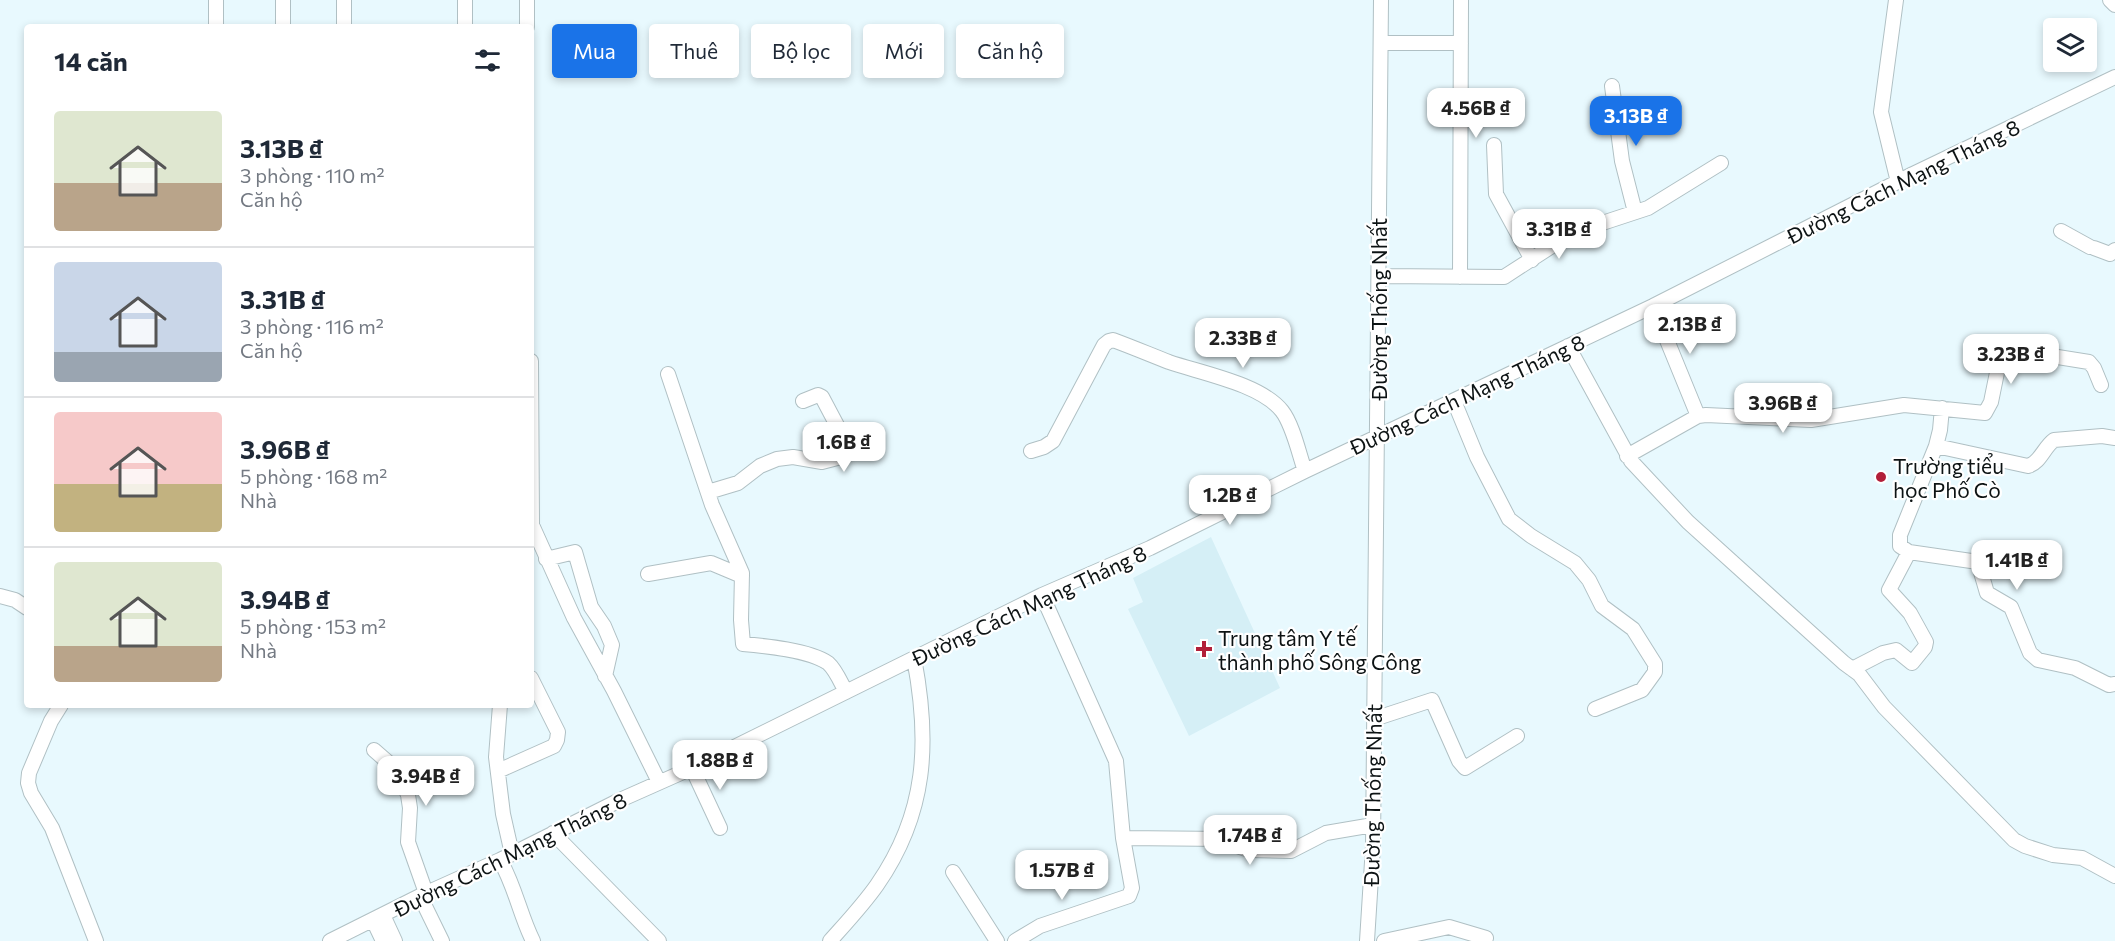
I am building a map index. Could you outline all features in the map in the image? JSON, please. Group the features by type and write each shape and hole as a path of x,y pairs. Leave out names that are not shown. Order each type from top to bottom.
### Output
{"street":[{"path":"216,0 216,24"},
{"path":"283,0 284,24"},
{"path":"344,0 344,24"},
{"path":"465,0 465,24"},
{"path":"527,0 527,24"},
{"name":"Đường Thống Nhất","path":"1367,941 1373,825 1382,0"},
{"path":"1460,277 1461,0"},
{"path":"1896,0 1881,112 1898,182"},
{"path":"2110,0 2115,5"},
{"path":"1381,43 1461,43"},
{"name":"Đường Cách Mạng Tháng 8","path":"330,941 692,768 1042,595 1150,548 1377,436 1653,306 1898,182 2115,77"},
{"path":"1612,86 1622,161 1635,212"},
{"path":"1494,145 1497,194 1532,260"},
{"path":"1378,276 1504,277 1572,233 1655,205 1721,163"},
{"path":"2061,231 2092,248 2110,254 2115,250"},
{"path":"1653,306 1698,416"},
{"path":"1031,451 1053,441 1104,345 1113,340 1169,362 1245,386 1276,404 1287,421 1305,471"},
{"path":"1569,346 1628,456 1688,522 1859,674 1884,707 2014,840 2053,855 2077,856 2115,876"},
{"path":"1628,456 1698,416 1716,414 1811,420 1892,405 1985,413 1988,411 2002,348 2089,362 2101,385"},
{"path":"668,374 708,492 739,562 742,576 743,644 783,649 819,659 834,669 846,692"},
{"path":"708,492 738,483 760,466 777,459 794,457 822,462 845,456 841,433 822,397 818,395 803,401"},
{"path":"1454,401 1477,457 1509,519 1531,536 1575,563 1589,580 1602,606 1633,629 1655,664 1655,672 1642,690 1594,709"},
{"path":"1942,408 1936,446 1900,535 1900,546 1909,552 1978,562 1987,592 2011,607 2034,658 2069,665 2109,685 2115,684"},
{"path":"1936,446 2028,466 2036,463 2048,444 2054,440 2103,436 2115,438"},
{"path":"534,532 587,644 659,782"},
{"path":"546,559 575,552 591,607 607,631 612,645 605,676"},
{"path":"1852,669 1883,653 1896,650 1912,663 1925,647 1926,642 1910,613 1889,590 1909,552"},
{"path":"648,574 711,563 742,576"},
{"path":"1015,941 1040,926 1129,896 1132,888 1123,838 1116,760 1042,595"},
{"path":"0,596 15,600 24,606"},
{"path":"830,941 864,902 891,864 916,804 924,729 914,658"},
{"path":"498,771 554,746 557,740 558,732 534,684"},
{"path":"1374,719 1432,700 1459,761 1465,768 1517,736"},
{"path":"59,708 46,731 29,773 28,783 31,793 51,828 96,941"},
{"path":"500,708 496,748 506,857 527,930 533,941"},
{"path":"374,750 398,771 408,795 410,808 408,842 423,895 442,941"},
{"path":"692,768 720,828"},
{"path":"1123,838 1224,839 1232,840 1237,846 1249,850 1291,851 1326,833 1373,825"},
{"path":"554,833 659,941"},
{"path":"953,872 997,941"},
{"path":"378,917 383,941"},
{"path":"378,917 395,941"},
{"path":"1384,941 1449,927 1486,938"}],"shaded area":[{"name":"Trung tâm Y tế thành phố Sông Công","path":"1211,537 1280,688 1189,736 1128,609 1143,602 1133,578"}],"place":[{"name":"Trường tiểu học Phố Cò","path":"1881,477"},
{"name":"Trung tâm Y tế thành phố Sông Công","path":"1204,649"}]}
